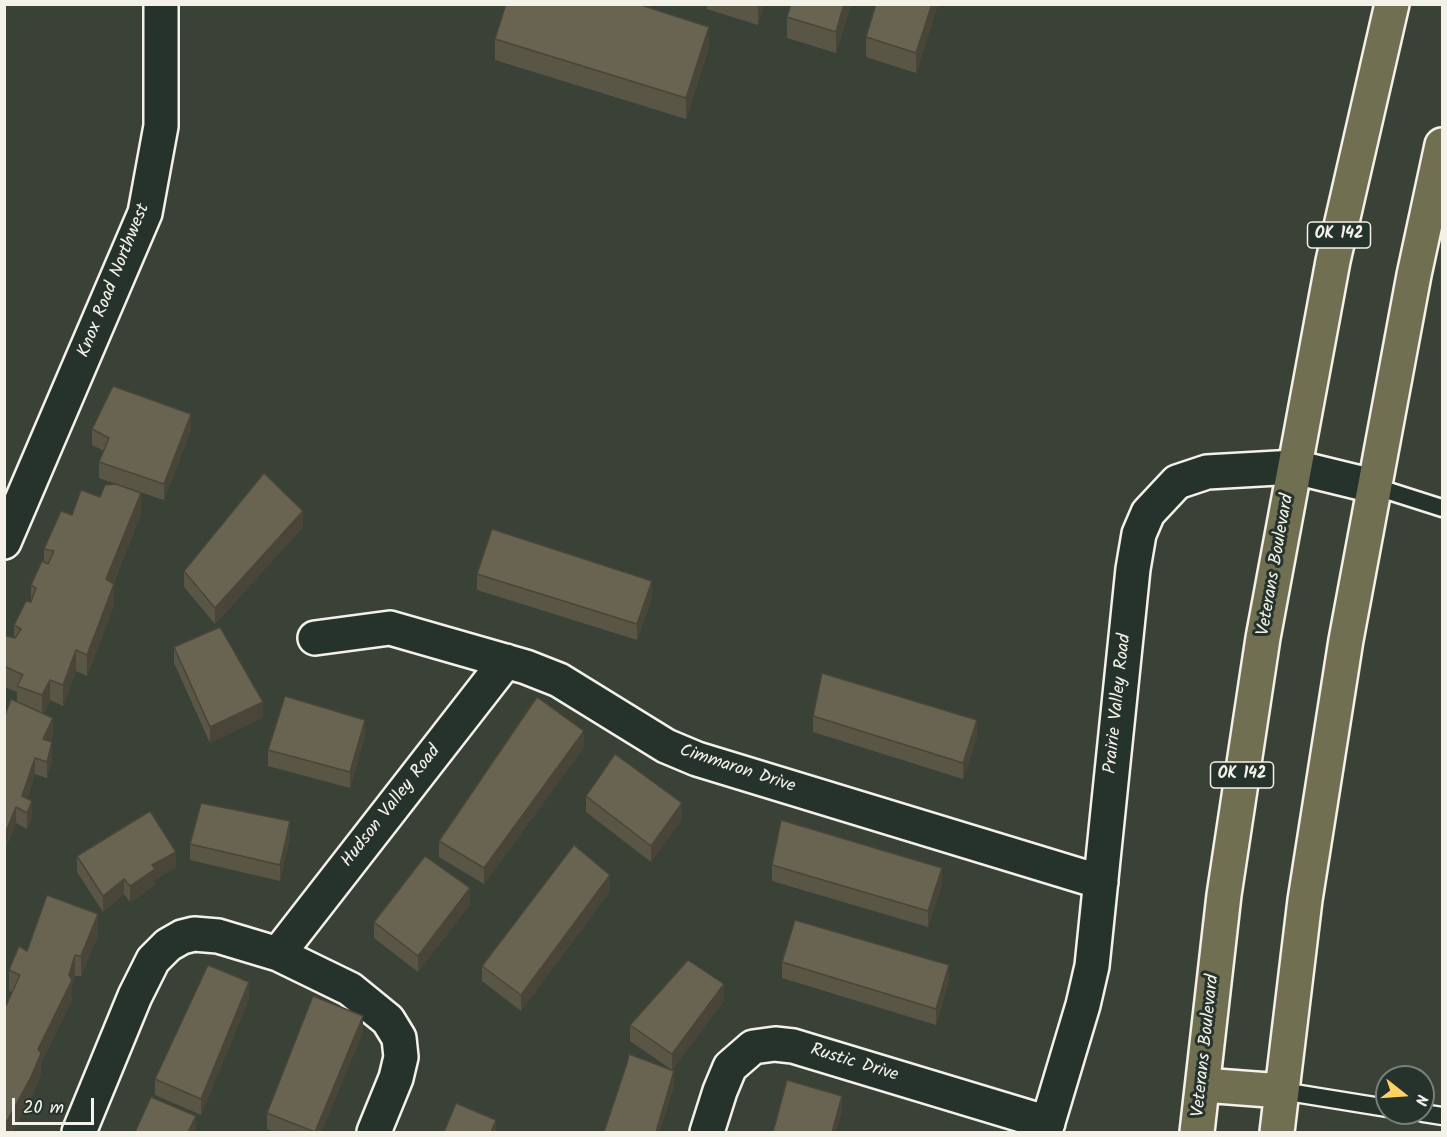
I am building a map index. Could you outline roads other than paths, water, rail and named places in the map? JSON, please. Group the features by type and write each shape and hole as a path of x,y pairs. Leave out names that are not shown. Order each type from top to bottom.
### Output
{"main road":[{"name":"Veterans Boulevard","path":"1197,1132 1224,895 1263,638 1333,261 1392,4"},
{"path":"1277,1132 1305,900 1373,486 1443,145"},
{"path":"1203,1085 1282,1091"}],"street":[{"name":"Knox Road Northwest","path":"4,542 145,213 161,126 161,4"},
{"name":"Prairie Valley Road","path":"1047,1128 1092,966 1133,569 1139,534 1148,513 1177,482 1207,472 1295,467 1373,486"},
{"name":"Cimmaron Drive","path":"315,638 390,628 506,661 559,680 666,746 697,759 1101,882"},
{"name":"Hudson Valley Road","path":"278,954 506,661"},
{"path":"79,1132 135,996 153,960 168,945 182,937 194,934 218,936 278,954 350,989 388,1020 399,1038 401,1057 396,1078 374,1132"},
{"name":"Rustic Drive","path":"707,1132 730,1067 753,1047 774,1044 793,1046 1047,1128"}],"lane":[{"path":"1373,486 1443,508"},
{"path":"1282,1091 1375,1105"}]}
